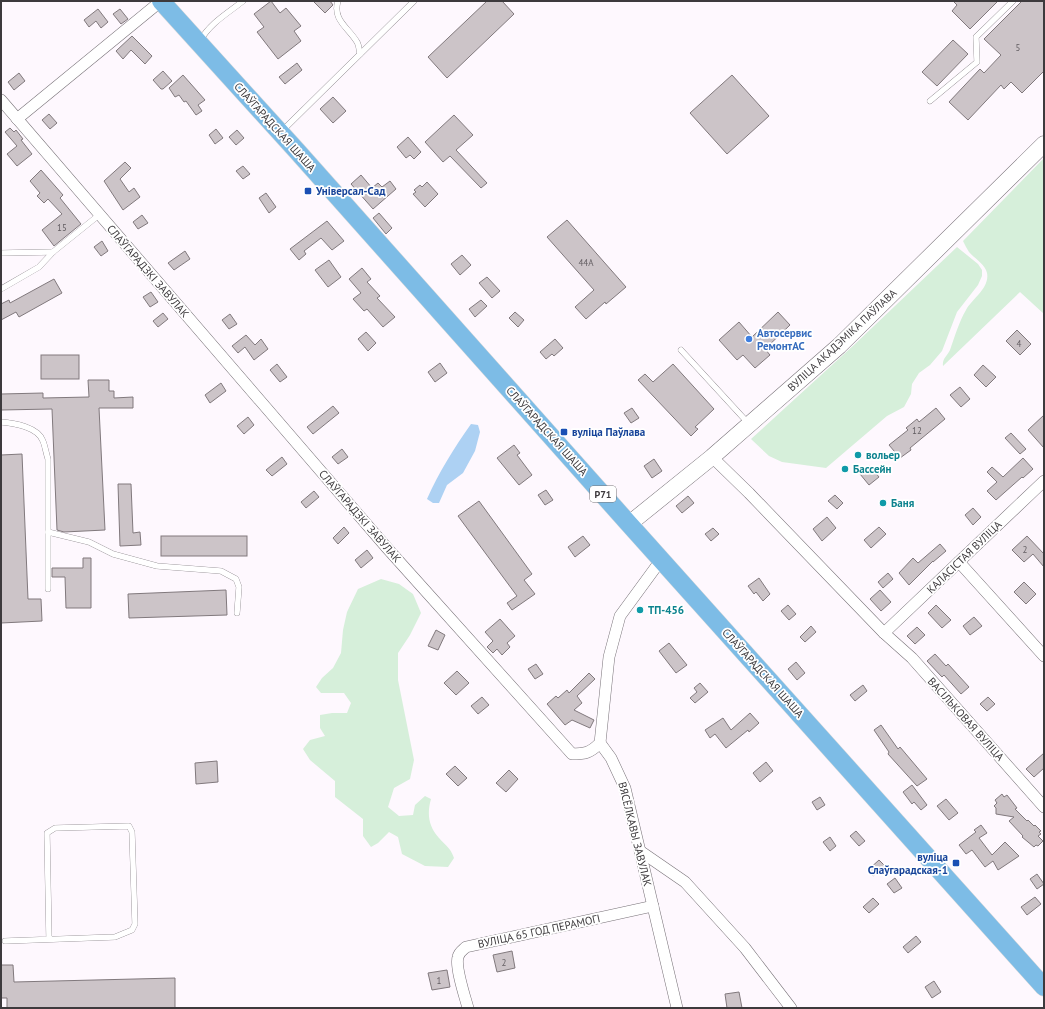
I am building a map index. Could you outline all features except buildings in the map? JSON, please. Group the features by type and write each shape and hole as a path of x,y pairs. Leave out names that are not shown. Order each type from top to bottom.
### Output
{"main road":[{"name":"СЛАЎГАРАДСКАЯ ШАША","path":"161,1 1044,987"},
{"name":"ВУЛІЦА АКАДЭМІКА ПАЎЛАВА","path":"630,524 712,457 839,346 1044,144"}],"street":[{"path":"17,120 161,1"},
{"name":"СЛАЎГАРАДЗКІ ЗАВУЛАК","path":"1,100 386,548 572,754 592,752 600,743"},
{"name":"ВАСІЛЬКОВАЯ ВУЛІЦА","path":"712,457 884,633 912,658 1044,807"},
{"name":"КАЛАСІСТАЯ ВУЛІЦА","path":"884,633 1044,481"},
{"path":"600,743 609,657 620,616 661,560"},
{"path":"959,562 1044,656"},
{"name":"ВЯСЁЛКАВЫ ЗАВУЛАК","path":"600,743 611,758 625,788 677,1008"},
{"path":"640,851 685,882 745,948 791,1008"},
{"name":"ВУЛІЦА 65 ГОД ПЕРАМОГІ","path":"468,1008 458,966 460,952 466,947 653,906"}],"lane":[{"path":"199,43 205,32 211,26 243,1"},
{"path":"338,1 336,8 339,18 358,42 360,54"},
{"path":"280,133 414,1"},
{"path":"930,101 977,62 976,37 1013,1"},
{"path":"1,289 39,266 99,215"},
{"path":"1,253 54,252"},
{"path":"681,350 749,424"},
{"path":"1,422 8,422 29,428 42,439 48,459 48,589"},
{"path":"48,532 89,542 113,554 157,566 221,571 236,579 239,587 237,613"},
{"path":"5,941 115,937 132,930 135,924 132,832 128,826 55,828 47,832 49,939"}],"green space":[{"path":"1044,158 1044,314 1020,292 943,366 944,359 950,350 957,329 964,315 986,284 987,278 986,270 969,252 963,241"},
{"path":"957,247 978,264 982,270 982,276 978,285 957,312 942,351 930,365 919,373 912,384 911,394 904,407 887,416 826,468 782,462 769,456 751,439 855,344"},
{"path":"381,579 399,584 413,594 421,613 410,635 398,653 398,680 414,760 410,779 394,788 388,807 399,816 413,815 415,805 425,796 431,799 429,819 435,833 449,849 454,858 448,867 425,866 402,854 398,837 389,832 378,843 371,847 363,836 363,819 335,797 335,781 310,760 303,749 310,740 325,736 320,728 320,715 347,713 351,703 344,693 321,693 316,687 322,678 333,668 341,653 343,630 347,612 358,589"}],"water":[{"path":"471,424 478,425 480,432 475,451 463,473 447,485 439,503 433,503 427,499 447,460"}],"place":[{"name":"Універсал-Сад","path":"308,191"},
{"name":"Автосервис РемонтАС","path":"749,339"},
{"name":"вуліца Паўлава","path":"564,432"},
{"name":"вольер","path":"858,455"},
{"name":"Бассейн","path":"845,469"},
{"name":"Баня","path":"883,503"},
{"name":"ТП-456","path":"640,610"},
{"name":"вуліца Слаўгарадская-1","path":"956,863"}]}
